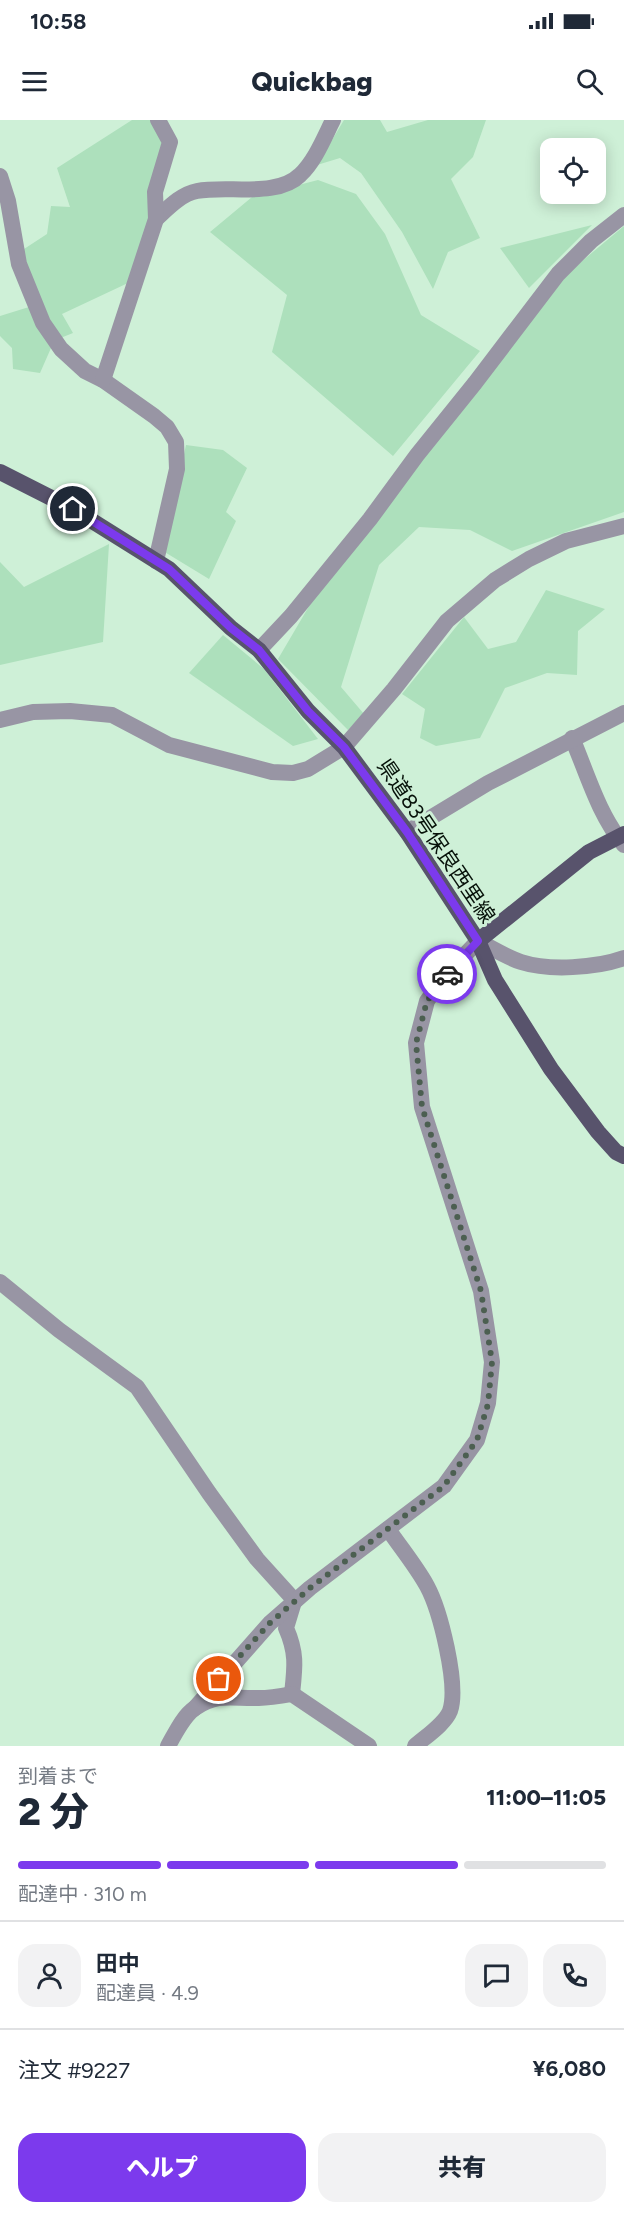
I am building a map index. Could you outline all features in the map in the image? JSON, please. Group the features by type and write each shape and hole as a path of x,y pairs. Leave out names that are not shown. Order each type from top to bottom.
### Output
{"main road":[{"name":"県道83号保良西里線","path":"0,472 73,509 156,561 196,593 231,628 259,650 308,711 344,747 407,832 478,941 495,980 551,1069 598,1132 616,1152 624,1156"},
{"name":"県道83号保良西里線","path":"478,941 589,852 622,839"}],"street":[{"path":"103,380 156,219 155,192 170,142 158,120"},
{"path":"156,219 172,203 195,191 246,190 285,185 300,176 333,120"},
{"path":"0,176 8,201 19,264 43,323 61,350 86,371 103,380 167,427 176,442 177,469 156,561"},
{"path":"259,650 291,616 370,519 558,274 591,241 624,215"},
{"path":"0,720 33,712 70,711 112,716 169,745 272,772 293,773 308,769 344,747 394,689 447,621 495,580 529,559 566,541 624,526"},
{"path":"407,832 488,783 624,713"},
{"path":"572,738 602,810 622,839"},
{"path":"168,1746 182,1722 262,1631 295,1601 444,1486 477,1440 488,1404 492,1362 481,1291 422,1107 416,1043 427,1001 444,977 478,941 522,962 562,967 610,963 624,958"},
{"path":"0,1282 59,1330 137,1388 257,1559 295,1601"},
{"path":"388,1529 428,1588 441,1623 453,1684 450,1711 444,1720 415,1746"},
{"path":"292,1694 295,1660 293,1644 286,1628 295,1601"},
{"path":"194,1709 215,1699 232,1696 258,1698 292,1694 369,1746"}],"green space":[{"path":"132,120 153,120 165,142 151,215 128,283 62,314 73,333 58,339 21,251 47,234 51,206 70,207 57,168"},
{"path":"344,120 380,120 387,132 428,120 486,120 473,157 451,179 480,238 448,252 433,289 402,232 361,173 340,158 317,165"},
{"path":"318,180 356,194 385,234 421,315 480,351 393,456 272,352 287,295 210,232 252,197"},
{"path":"592,225 529,288 500,248"},
{"path":"624,226 624,512 512,551 470,530 419,527 379,565 341,687 364,714 348,730 278,659 315,596 563,277"},
{"path":"29,307 51,348 40,373 13,369 12,348 0,336 0,316"},
{"path":"186,445 223,450 247,468 226,512 236,521 209,579 163,551"},
{"path":"109,544 103,642 0,665 0,562 24,587"},
{"path":"546,590 605,609 578,631 577,675 547,673 505,688 480,738 436,746 420,738 425,709 402,694 464,617 488,649 516,642"},
{"path":"223,635 264,669 318,739 293,746 189,673"}],"way so far":[{"path":"219,1679 270,1623 310,1588 420,1507 444,1486 477,1440 488,1404 492,1362 481,1291 422,1107 418,1081 416,1043 427,1001 447,974"}],"route":[{"path":"73,509 169,569 231,628 259,650 308,711 344,747 407,832 478,941 447,974"}]}
